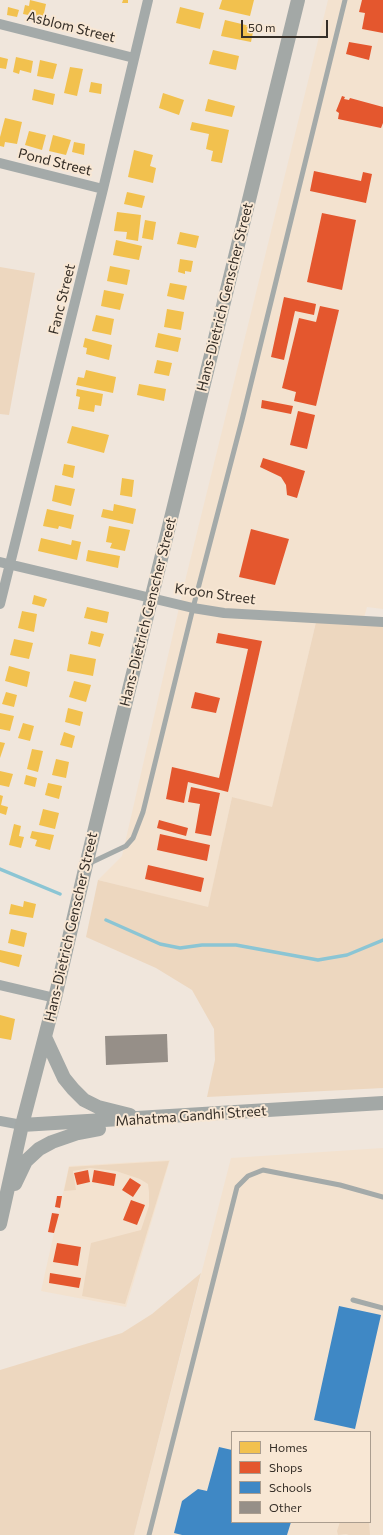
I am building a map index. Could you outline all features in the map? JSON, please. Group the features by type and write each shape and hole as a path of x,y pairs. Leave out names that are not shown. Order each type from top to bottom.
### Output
{"street":[{"name":"Fanc Street","path":"0,604 103,189 148,0"},
{"name":"Hans-Dietrich Genscher Street","path":"0,1224 22,1125 55,998 86,865 298,0"},
{"name":"Asblom Street","path":"0,24 134,58"},
{"name":"Pond Street","path":"0,163 103,189"},
{"name":"Kroon Street","path":"0,562 193,608 224,612 383,622"},
{"path":"0,985 55,998"},
{"path":"45,1037 64,1078 84,1100 98,1107 125,1114 157,1118"},
{"name":"Mahatma Gandhi Street","path":"0,1121 22,1125 383,1104"},
{"path":"6,1201 26,1161 39,1149 52,1142 78,1133 157,1118"}],"lane":[{"path":"86,865 126,846 133,838 143,812 193,608 242,420 345,0"},
{"path":"149,1535 237,1187 248,1176 264,1170 340,1184 383,1197"},
{"path":"353,1300 383,1308"}],"shaded area":[{"path":"328,0 383,0 383,609 367,607 363,621 317,618 272,808 232,797 208,908 98,880 122,856 187,573"},
{"path":"0,267 35,273 9,415 0,414"},
{"path":"317,618 383,622 383,1088 207,1097 215,1060 214,1029 192,990 156,968 86,937 98,880 208,907 232,797 272,807"},
{"path":"383,1148 383,1535 134,1535 231,1158"},
{"path":"170,1160 126,1307 41,1291 69,1166"},
{"path":"169,1161 125,1304 82,1296 91,1243 141,1230 149,1206 149,1192 148,1184 140,1179 116,1171 90,1168 73,1171 76,1190 64,1191 69,1167"},
{"path":"201,1273 134,1535 0,1535 0,1370 122,1333 152,1314"},
{"path":"340,1523 369,1523 370,1535 338,1535 337,1531"}],"building: Homes":[{"path":"30,0 46,4 43,18 23,14 25,5 29,6"},
{"path":"123,0 128,0 128,3 122,3"},
{"path":"222,0 254,0 250,16 219,9"},
{"path":"8,7 19,10 17,17 7,15"},
{"path":"180,7 204,13 200,29 176,23"},
{"path":"225,20 254,27 251,42 221,36"},
{"path":"213,50 239,56 236,70 209,64"},
{"path":"0,57 8,59 6,69 0,68"},
{"path":"16,57 33,61 31,73 20,70 19,74 13,72"},
{"path":"40,60 57,64 53,79 37,76"},
{"path":"70,67 83,69 77,96 64,93"},
{"path":"91,82 102,84 101,94 89,92"},
{"path":"34,89 55,94 53,105 32,100"},
{"path":"163,93 184,100 179,115 159,108"},
{"path":"208,99 235,106 232,117 205,111"},
{"path":"5,118 22,122 17,144 5,142 4,147 0,146 0,137"},
{"path":"192,122 229,130 222,163 211,161 213,151 206,149 209,134 190,130"},
{"path":"29,131 46,135 42,150 25,145"},
{"path":"53,135 71,140 66,155 49,151"},
{"path":"74,142 85,144 84,155 72,152"},
{"path":"134,150 153,155 150,166 156,168 153,183 128,177"},
{"path":"127,192 145,196 142,208 124,204"},
{"path":"117,212 141,215 138,241 126,239 127,232 114,231"},
{"path":"145,220 156,222 153,240 142,238"},
{"path":"180,232 199,236 196,248 177,244"},
{"path":"116,240 142,246 139,260 113,255"},
{"path":"180,259 193,261 191,272 185,271 185,274 178,272"},
{"path":"110,266 130,270 127,285 107,281"},
{"path":"170,283 187,286 184,300 167,296"},
{"path":"104,290 124,294 120,310 101,306"},
{"path":"167,309 184,312 181,330 164,327"},
{"path":"96,315 114,319 111,335 92,331"},
{"path":"158,333 181,338 178,352 155,347"},
{"path":"85,338 112,345 109,360 86,354 87,348 83,347"},
{"path":"157,360 172,363 169,376 154,373"},
{"path":"86,370 116,377 113,393 76,385 78,377 84,378"},
{"path":"139,384 166,389 164,401 137,395"},
{"path":"77,389 103,394 101,406 95,405 94,412 78,409 80,397 76,396"},
{"path":"72,426 109,435 104,453 67,443"},
{"path":"64,464 75,466 73,478 62,475"},
{"path":"122,478 134,480 132,497 120,495"},
{"path":"55,485 75,489 71,506 52,501"},
{"path":"114,504 136,509 133,524 101,517 103,509 113,511"},
{"path":"47,509 74,515 71,529 59,526 58,529 43,526"},
{"path":"109,526 130,530 125,551 110,548 112,543 106,542"},
{"path":"41,538 71,545 72,540 81,542 77,560 38,551"},
{"path":"88,550 120,556 118,568 86,561"},
{"path":"34,595 47,599 44,607 32,604"},
{"path":"87,607 109,612 107,623 84,618"},
{"path":"22,611 37,614 34,632 18,628"},
{"path":"91,631 104,634 100,647 88,644"},
{"path":"14,639 33,643 29,659 10,655"},
{"path":"70,654 96,659 93,676 67,671"},
{"path":"9,666 30,672 27,687 5,681"},
{"path":"74,681 91,685 86,702 69,697"},
{"path":"6,692 17,695 14,707 2,704"},
{"path":"68,708 83,712 80,726 65,722"},
{"path":"0,713 14,716 10,731 0,729"},
{"path":"23,723 34,726 30,741 18,738"},
{"path":"64,732 75,736 72,748 60,745"},
{"path":"0,742 5,743 0,758"},
{"path":"32,749 43,751 38,772 27,769"},
{"path":"56,759 69,762 66,778 52,775"},
{"path":"0,771 13,774 9,787 0,785"},
{"path":"26,775 37,778 35,787 24,784"},
{"path":"48,783 62,786 59,799 45,795"},
{"path":"0,795 3,796 1,805 8,807 6,815 0,813"},
{"path":"43,809 59,813 55,829 39,825"},
{"path":"14,824 21,826 19,836 24,837 21,848 9,845"},
{"path":"32,831 54,835 50,850 35,846 37,840 30,838"},
{"path":"24,901 36,904 33,918 9,914 11,904 23,907"},
{"path":"11,929 27,933 24,947 8,943"},
{"path":"0,950 22,955 19,967 0,962"},
{"path":"0,1015 15,1019 11,1040 0,1038"}],"building: Shops":[{"path":"362,0 383,0 383,33 362,29 365,13 359,12"},
{"path":"349,42 372,46 369,60 346,54"},
{"path":"342,96 345,97 344,99 349,100 350,98 383,107 383,123 381,128 338,119 339,113 336,111"},
{"path":"314,171 361,181 363,172 372,174 366,203 310,191"},
{"path":"322,213 356,220 342,290 307,282"},
{"path":"284,297 316,304 314,315 295,311 284,360 271,357"},
{"path":"320,306 339,310 316,406 294,401 296,392 282,388 299,318 316,322"},
{"path":"262,400 293,406 291,414 261,408"},
{"path":"298,411 315,415 307,449 290,445"},
{"path":"263,458 305,471 297,498 287,495 286,485 281,477 260,467"},
{"path":"251,529 289,539 275,585 239,577"},
{"path":"218,633 262,641 228,792 188,782 184,803 166,799 172,767 219,778 248,649 216,643"},
{"path":"195,692 220,698 216,713 191,708"},
{"path":"191,787 220,793 211,836 195,833 200,804 188,802"},
{"path":"159,820 188,828 186,836 157,828"},
{"path":"160,834 210,845 207,861 157,850"},
{"path":"148,865 204,878 201,892 145,879"},
{"path":"88,1170 90,1182 77,1185 74,1173"},
{"path":"94,1170 116,1174 114,1186 92,1182"},
{"path":"130,1178 141,1185 133,1197 122,1190"},
{"path":"57,1196 62,1196 60,1208 55,1207"},
{"path":"131,1200 145,1205 137,1225 123,1220"},
{"path":"52,1213 59,1214 54,1233 48,1232"},
{"path":"57,1243 81,1247 78,1266 53,1262"},
{"path":"50,1273 81,1278 79,1288 49,1283"}],"building: Schools":[{"path":"339,1306 381,1315 355,1429 314,1420"},
{"path":"219,1447 231,1450 231,1523 291,1523 287,1535 182,1535 174,1533 182,1501 198,1489 207,1491"}],"building: Other":[{"path":"167,1034 168,1062 106,1065 105,1036"}],"waterway":[{"path":"0,869 60,894"},
{"path":"106,920 160,944 180,948 202,945 236,945 318,960 347,955 383,940"}]}
